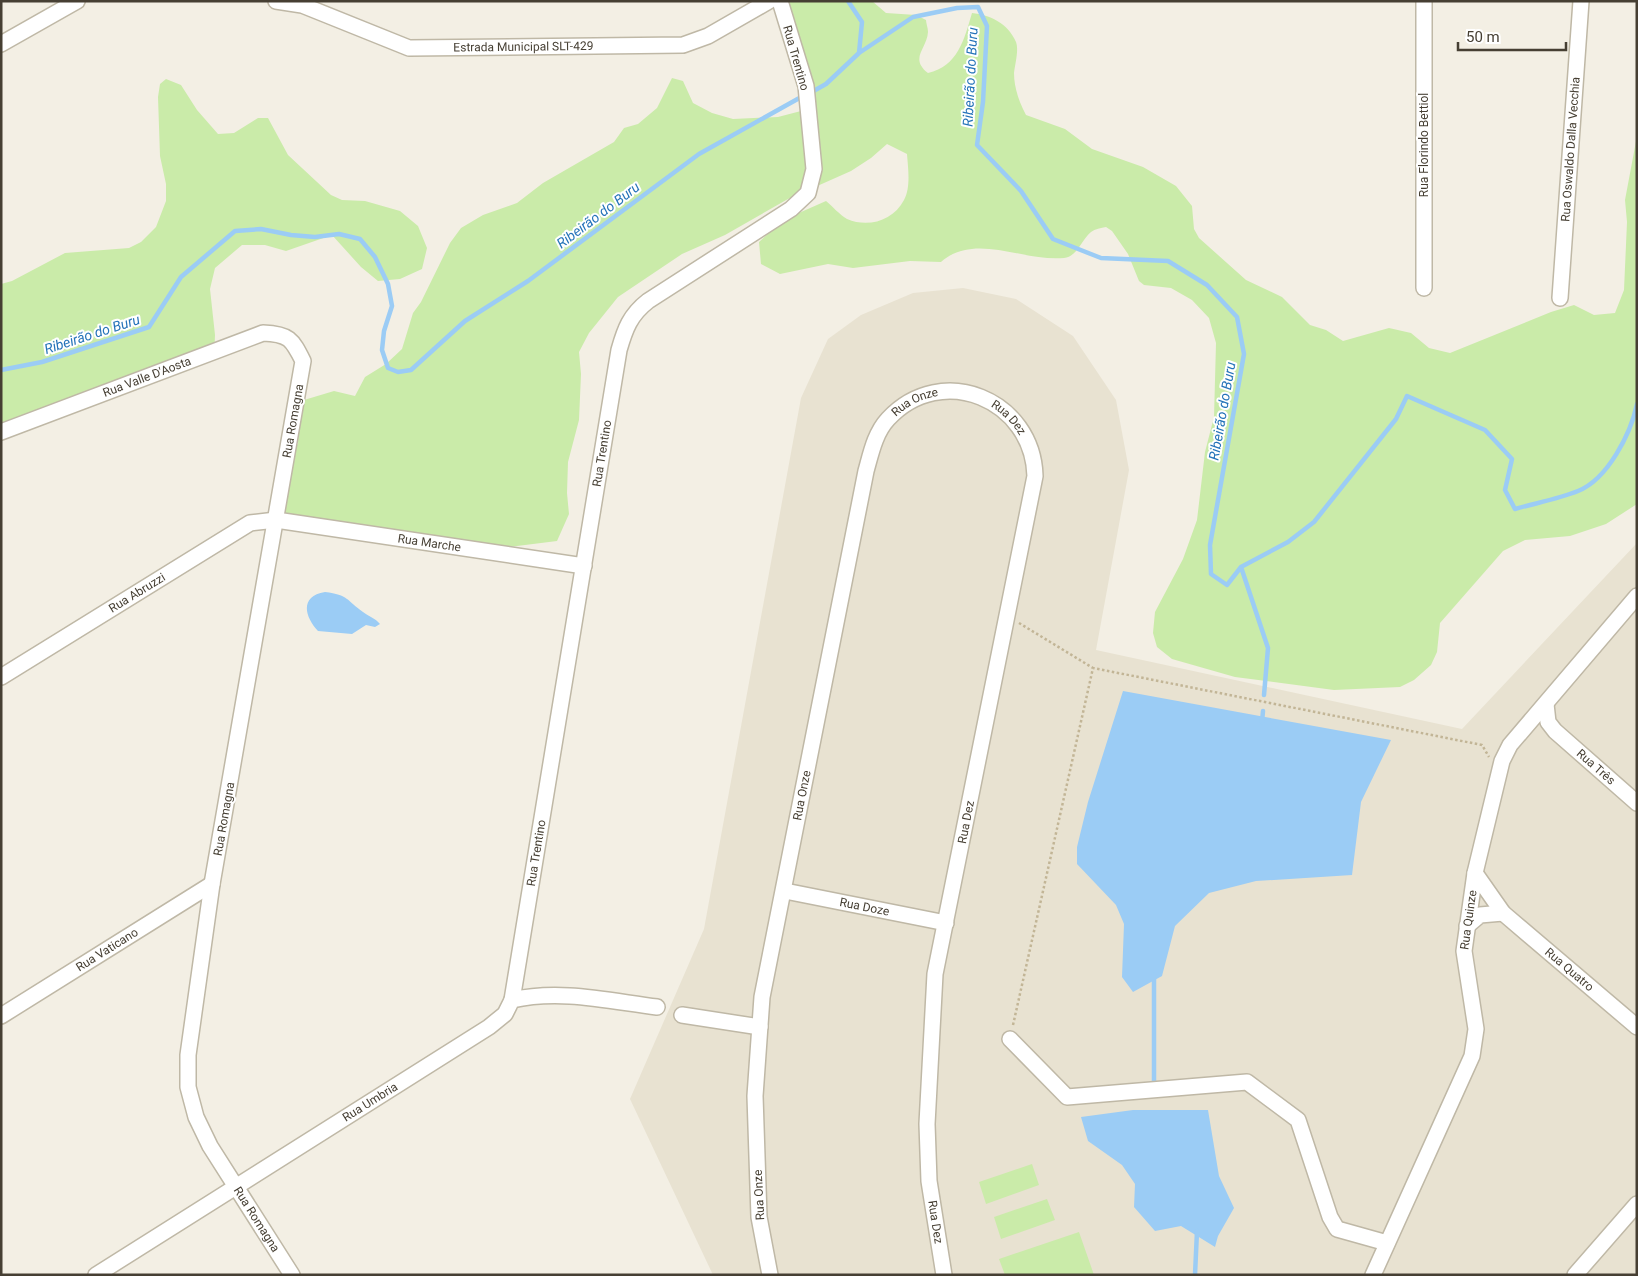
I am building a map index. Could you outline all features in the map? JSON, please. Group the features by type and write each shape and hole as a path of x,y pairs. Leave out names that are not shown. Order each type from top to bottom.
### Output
{"street":[{"path":"1,44 77,1"},
{"name":"Estrada Municipal SLT-429","path":"276,1 302,4 409,48 684,45 708,36 769,1"},
{"name":"Rua Trentino","path":"512,1000 619,350 625,327 635,312 648,301 791,209 808,193 814,169 806,86 780,1"},
{"name":"Rua Florindo Bettiol","path":"1424,1 1424,288"},
{"name":"Rua Oswaldo Dalla Vecchia","path":"1560,298 1581,1"},
{"name":"Rua Valle D'Aosta","path":"1,432 263,333 280,334 294,342"},
{"name":"Rua Romagna","path":"292,1275 210,1146 196,1118 188,1087 188,1055 212,884 303,361 294,342"},
{"name":"Rua Onze","path":"770,1275 759,1217 755,1096 762,997 776,917 784,891 788,863 873,445 887,420 908,404 924,396 949,391 979,396"},
{"name":"Rua Dez","path":"944,1275 929,1181 927,1124 935,974 1034,489 1034,465 1029,444 1017,424 997,405 979,396"},
{"name":"Rua Marche","path":"276,520 584,566"},
{"name":"Rua Abruzzi","path":"1,677 250,523 276,520"},
{"name":"Rua Quinze","path":"1373,1275 1472,1056 1476,1029 1464,951 1475,873 1502,760 1510,745 1635,601"},
{"name":"Rua Três","path":"1546,704 1548,722 1555,731 1637,803"},
{"path":"1522,731 1539,728 1555,731"},
{"name":"Rua Quatro","path":"1475,873 1503,913 1637,1027"},
{"name":"Rua Vaticano","path":"1,1016 212,884"},
{"name":"Rua Doze","path":"784,891 946,923"},
{"path":"1467,926 1480,915 1503,913"},
{"path":"512,1000 533,995 556,994 657,1007"},
{"name":"Rua Umbria","path":"96,1275 489,1028 505,1014 512,1000"},
{"path":"682,1015 760,1027"},
{"path":"1010,1039 1067,1097 1247,1082 1298,1120 1330,1216 1337,1229 1387,1243"},
{"path":"1575,1275 1637,1204"}],"path":[{"path":"1008,617 1093,668 1482,745 1497,780"},
{"path":"1010,1039 1093,668"}],"shaded area":[{"path":"963,288 1016,299 1073,336 1116,400 1129,470 1096,650 1462,729 1637,543 1637,1275 713,1275 630,1099 704,929 801,398 828,339 861,315 913,293"}],"green space":[{"path":"785,1 872,1 886,13 916,15 926,20 927,38 919,58 923,68 928,73 938,70 953,58 966,33 972,13 998,21 1013,35 1016,42 1015,84 1019,100 1026,115 1065,129 1092,149 1143,167 1176,186 1192,206 1194,229 1199,238 1246,280 1282,297 1310,325 1326,330 1343,341 1389,328 1411,333 1429,348 1450,353 1551,312 1574,305 1594,315 1615,313 1624,290 1627,222 1625,200 1637,136 1637,504 1606,524 1570,536 1525,540 1503,551 1440,623 1437,652 1431,665 1414,680 1400,687 1334,690 1235,677 1172,659 1157,647 1153,633 1155,612 1183,559 1197,520 1205,452 1214,417 1216,343 1209,318 1192,300 1171,288 1144,285 1139,281 1128,254 1112,231 1106,227 1091,232 1076,251 1069,257 1064,258 1032,256 1000,250 969,249 954,253 941,262 910,261 853,268 828,264 780,274 761,264 759,242 783,220 826,201 844,217 855,222 879,221 893,213 904,200 908,189 907,154 887,144 871,158 851,171 788,199 725,235 682,254 618,297 589,333 579,352 581,374 579,420 568,462 567,493 569,514 557,541 509,547 418,543 284,519 289,482 282,459 298,444 299,422 304,400 334,391 355,396 365,377 386,364 402,349 413,313 421,302 450,243 461,228 483,215 517,203 543,183 614,142 624,128 638,124 657,108 672,78 683,81 693,103 712,113 733,119 778,117 801,111 808,100 813,79"},
{"path":"166,79 181,85 197,110 218,134 234,133 258,118 268,118 288,155 331,195 342,200 365,201 400,211 418,226 427,248 422,269 400,279 378,281 361,267 332,235 286,251 265,245 242,245 215,268 210,289 215,335 214,359 1,425 1,284 12,281 65,253 129,248 141,242 156,227 166,201 166,184 160,156 158,97 160,84"},
{"path":"1032,1164 1039,1185 986,1204 979,1182"},
{"path":"1047,1199 1055,1220 1001,1239 994,1217"},
{"path":"1079,1232 1094,1275 1005,1275 999,1259"}],"water":[{"path":"325,592 343,596 380,624 375,627 366,625 352,634 318,631 307,613 307,607 311,598"},
{"path":"1123,691 1391,740 1361,802 1352,875 1256,881 1209,893 1175,926 1162,976 1133,992 1122,977 1124,924 1116,905 1077,864 1077,847 1088,802"},
{"path":"1133,1110 1208,1110 1219,1176 1234,1208 1218,1236 1215,1247 1181,1226 1155,1231 1134,1207 1135,1184 1122,1165 1088,1141 1081,1117"}],"waterway":[{"path":"848,1 862,22 859,53"},
{"name":"Ribeirão do Buru","path":"810,93 826,84 859,53 913,17 957,8 978,7 987,26 983,102 977,145 1021,191 1053,239 1101,258 1168,261 1207,285 1237,317 1244,354 1210,545 1211,574 1227,585 1241,567 1288,542 1314,522 1396,419 1407,396 1485,430 1512,459 1505,490 1515,509 1555,499 1589,485 1608,466 1624,441 1637,404"},
{"name":"Ribeirão do Buru","path":"1,370 42,362 149,327 181,277 235,231 261,229 291,235 315,237 339,234 360,239 375,257 388,284 392,306 384,331 382,350 388,368 398,372 411,370 465,321 528,281 699,154 803,96"},
{"path":"1241,567 1268,648 1264,695"},
{"path":"1262,722 1263,711"},
{"path":"1154,975 1154,1086"},
{"path":"1195,1275 1197,1231"}]}
